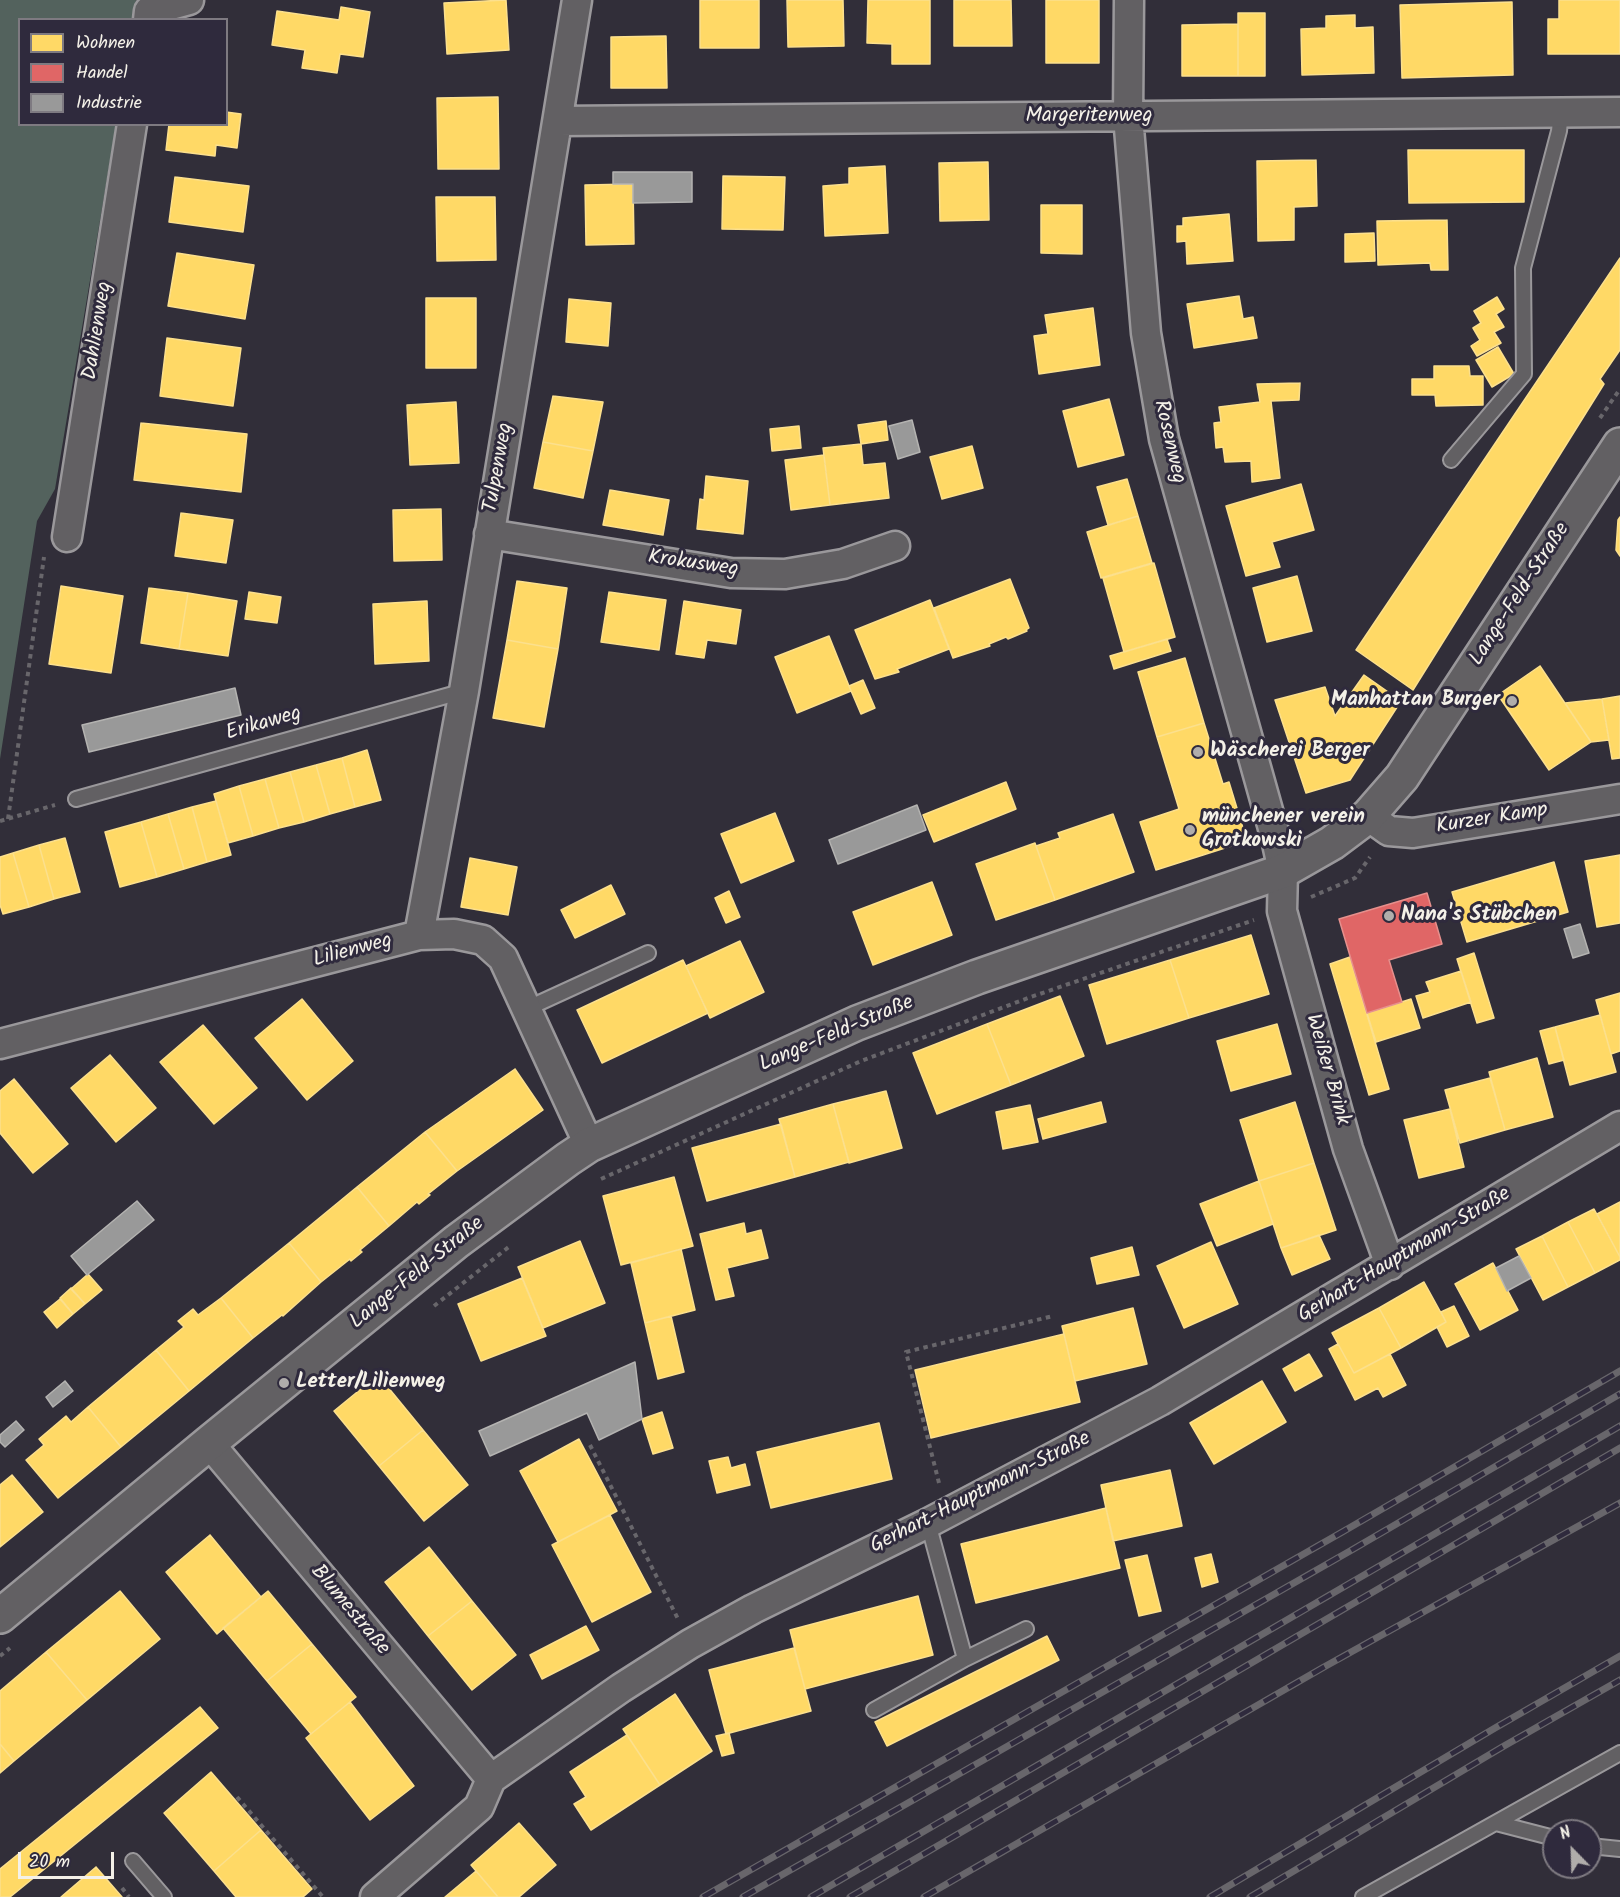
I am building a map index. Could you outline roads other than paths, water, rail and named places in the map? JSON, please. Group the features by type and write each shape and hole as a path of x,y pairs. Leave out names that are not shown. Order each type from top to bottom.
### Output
{"street":[{"path":"148,18 149,11 189,0"},
{"name":"Tulpenweg","path":"419,935 464,691 577,0"},
{"name":"Rosenweg","path":"1129,0 1128,116 1146,333 1164,439 1273,828 1283,872"},
{"name":"Margeritenweg","path":"559,121 1620,112"},
{"name":"Dahlienweg","path":"67,537 132,126"},
{"name":"Lange-Feld-Straße","path":"9,1629 209,1443 456,1242 589,1145 857,1023 977,977 1283,872 1332,843 1368,816 1402,777 1620,445"},
{"name":"Krokusweg","path":"489,534 731,573 785,574 843,564 895,546"},
{"name":"Kurzer Kamp","path":"1368,816 1389,831 1413,833 1620,799"},
{"name":"Weißer Brink","path":"1283,872 1282,911 1348,1149 1390,1265"},
{"name":"Lilienweg","path":"0,1044 419,935 454,934 483,940 503,958 589,1145"},
{"name":"Gerhart-Hauptmann-Straße","path":"491,1779 611,1694 690,1644 753,1609 937,1518 1160,1401 1620,1126"},
{"name":"Blumestraße","path":"209,1443 491,1779"},
{"path":"375,1897 480,1807 491,1779"}],"lane":[{"path":"1451,460 1524,374 1523,268 1559,131 1561,112"},
{"name":"Erikaweg","path":"76,800 464,691"},
{"path":"526,1009 648,953"},
{"path":"937,1518 965,1659"},
{"path":"874,1710 965,1659 1026,1629"},
{"path":"1363,1897 1620,1753"},
{"path":"1496,1823 1542,1835"},
{"path":"1602,1847 1620,1849"},
{"path":"134,1861 165,1897"}],"railway":[{"path":"703,1897 1620,1371"},
{"path":"743,1897 1350,1551 1620,1394"},
{"path":"811,1897 1620,1426"},
{"path":"850,1897 1620,1448"},
{"path":"924,1897 1324,1667 1620,1503"},
{"path":"1210,1897 1620,1656"},
{"path":"1250,1897 1620,1680"}],"place":[{"name":"Manhattan Burger","path":"1512,701"},
{"name":"Wäscherei Berger","path":"1198,752"},
{"name":"münchener verein Grotkowski","path":"1190,830"},
{"name":"Nana's Stübchen","path":"1389,916"},
{"name":"Letter/Lilienweg","path":"284,1383"}]}
